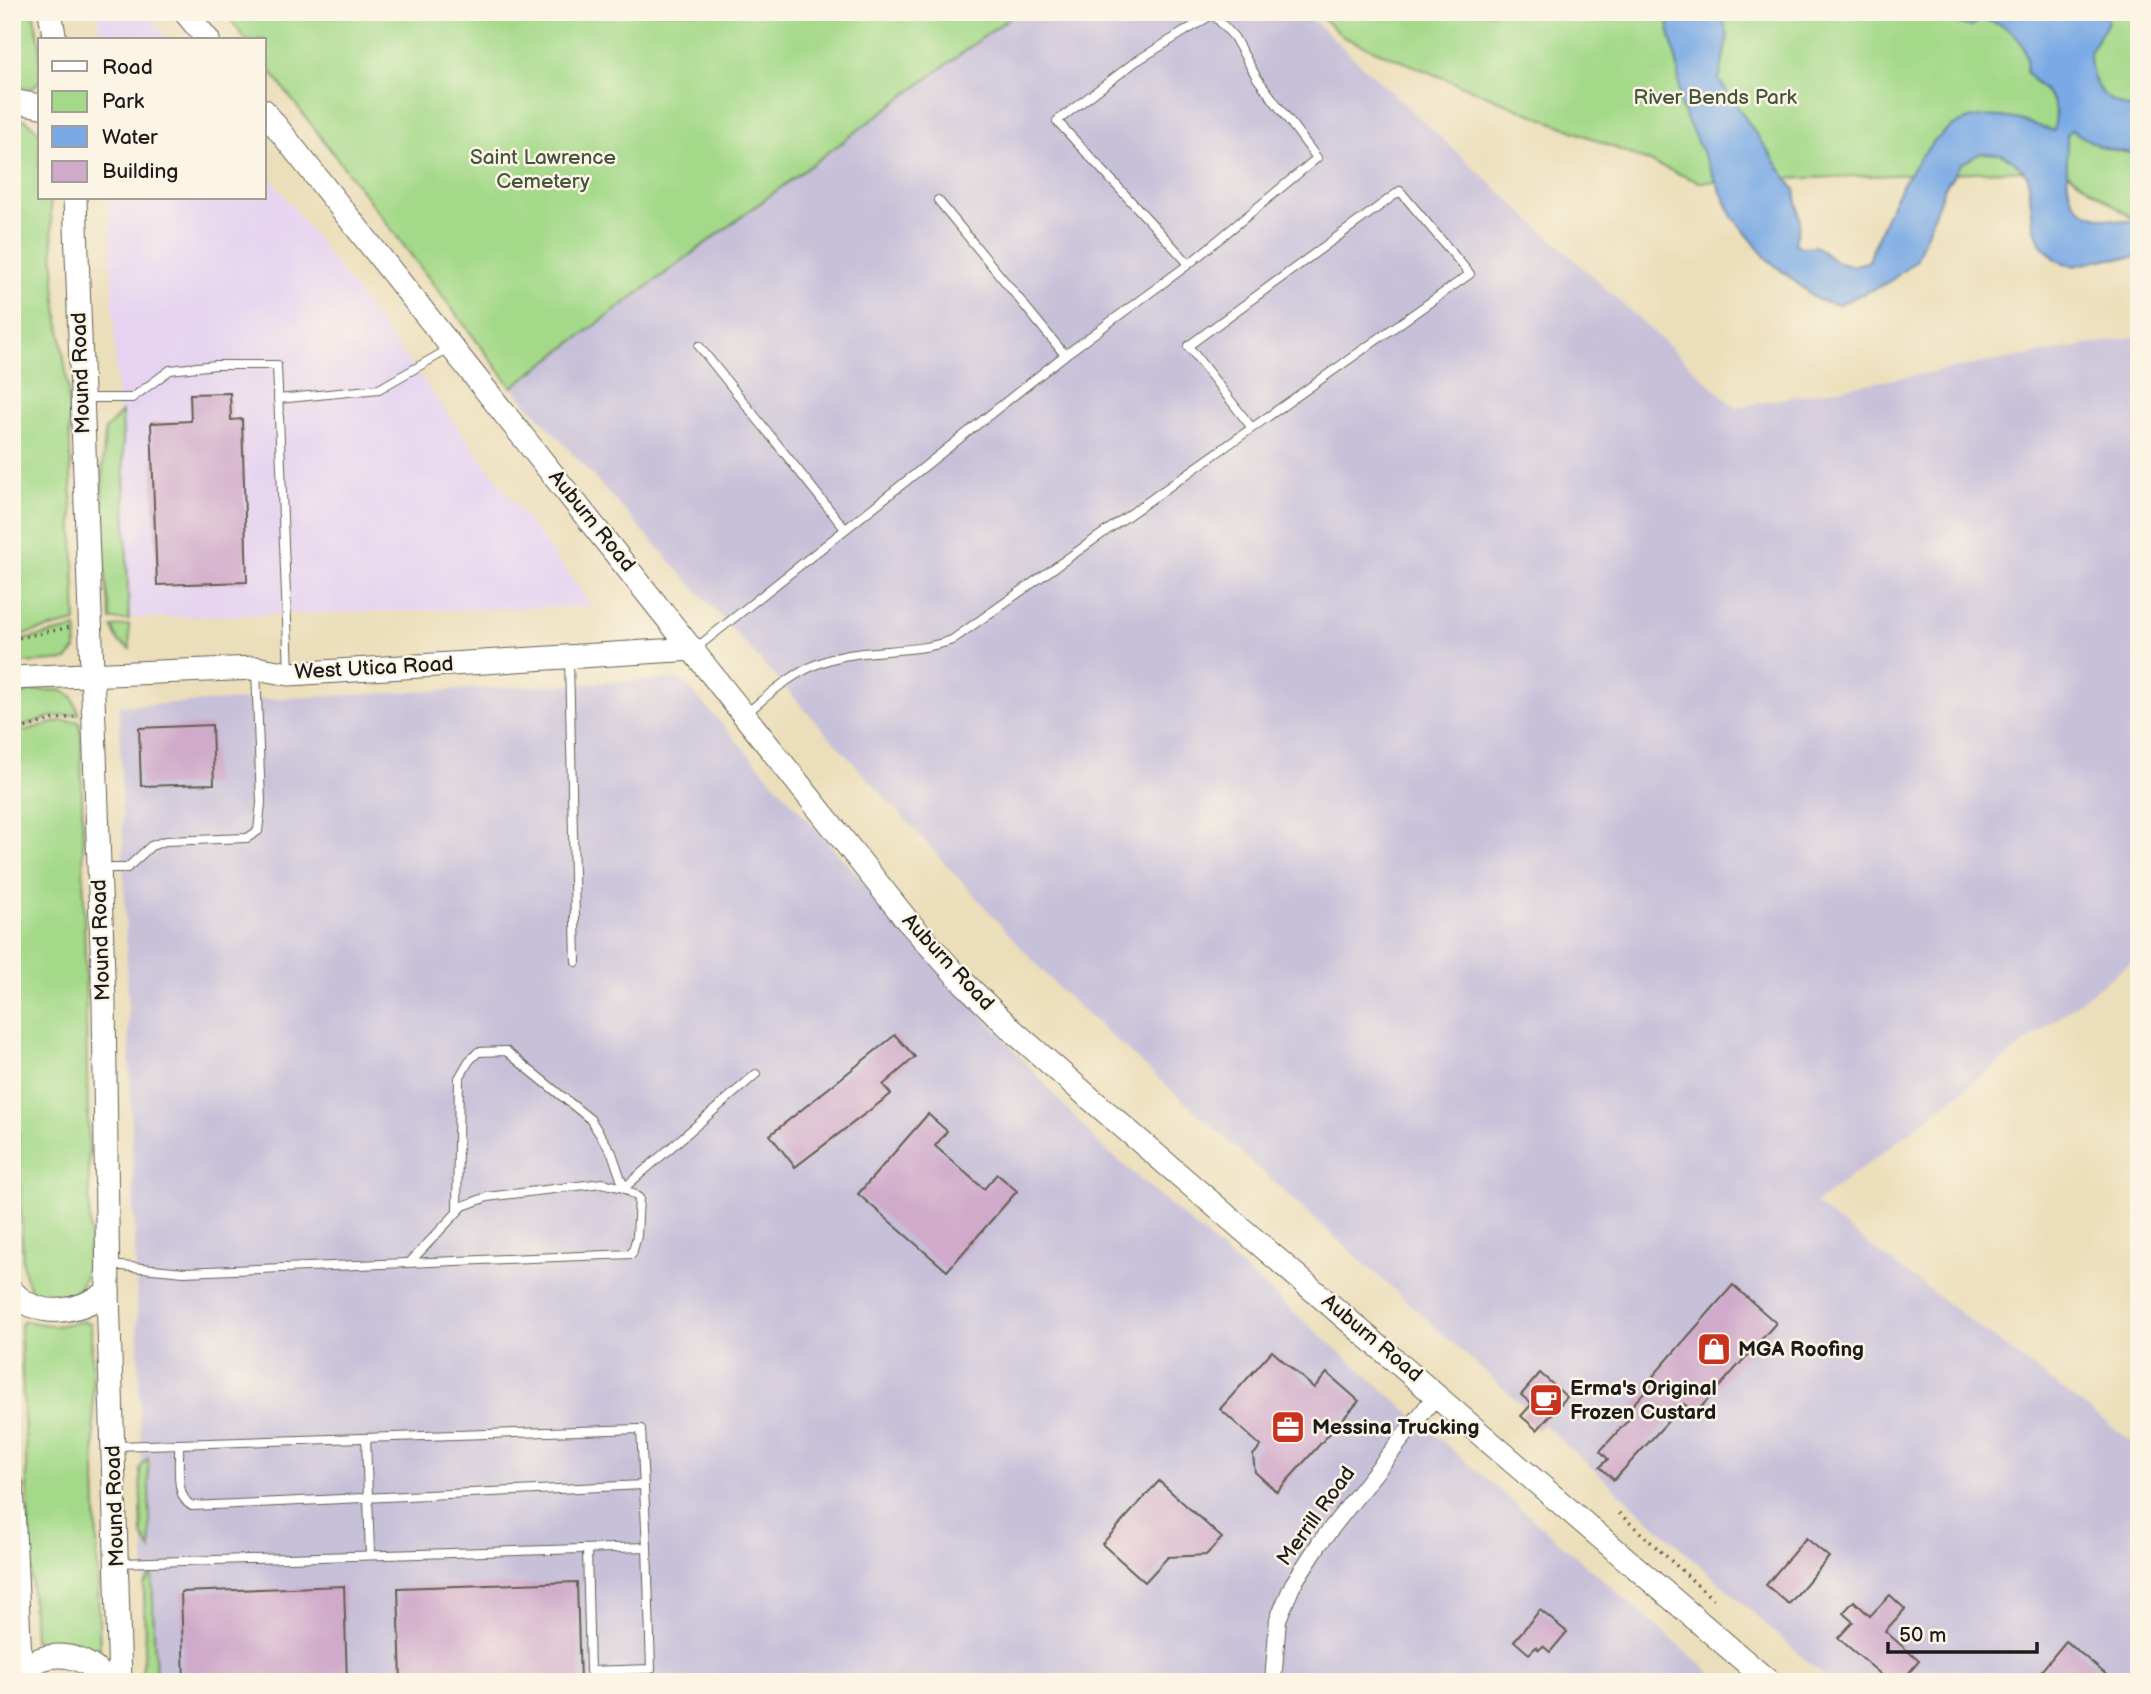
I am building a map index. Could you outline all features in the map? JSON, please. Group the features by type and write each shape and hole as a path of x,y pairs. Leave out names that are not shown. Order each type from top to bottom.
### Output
{"street":[{"path":"50,12 55,38"},
{"path":"185,12 206,38"},
{"path":"12,101 38,106"},
{"name":"Auburn Road","path":"266,114 746,714 897,908 994,1012 1769,1682"},
{"name":"Mound Road","path":"75,200 98,868 120,1682"},
{"name":"West Utica Road","path":"12,678 256,667 289,674 694,649"},
{"path":"12,1291 26,1304 54,1311 82,1306 108,1292"},
{"name":"Merrill Road","path":"1273,1682 1278,1619 1293,1584 1327,1533 1437,1394"},
{"path":"12,1486 18,1674"},
{"path":"18,1674 36,1659 66,1655 81,1659 109,1682"}],"lane":[{"path":"694,649 1066,355 1189,264 1317,158 1256,78 1234,37 1213,14 1135,62 1058,121 1189,264"},
{"path":"746,714 785,679 829,660 931,648 951,640 1252,428 1470,274 1400,191 1188,346 1252,428"},
{"path":"938,200 1066,355"},
{"path":"699,346 845,529"},
{"path":"278,399 379,389 452,347"},
{"path":"82,398 132,398 170,370 216,365 277,365 289,674"},
{"path":"569,657 576,962"},
{"path":"98,868 127,868 152,846 165,841 247,838 258,831 261,803 256,667"},
{"path":"456,1213 459,1078 478,1052 506,1051 590,1119 611,1153 624,1188"},
{"path":"624,1188 756,1074"},
{"path":"108,1265 184,1272 632,1254 637,1236 639,1198 624,1188 602,1183 487,1197 463,1206 411,1261"},
{"path":"113,1446 641,1429 651,1669 590,1671 587,1549"},
{"path":"366,1438 370,1555"},
{"path":"179,1445 181,1495 184,1503 192,1506 643,1485"},
{"path":"117,1563 646,1547"}],"path":[{"path":"12,639 76,625"},
{"path":"12,732 62,717 79,717"},
{"path":"1619,1513 1717,1603"}],"shaded area":[{"path":"98,12 147,12 166,38 100,38"},
{"path":"1017,12 1304,12 1735,407 2139,336 2139,956 1815,1204 2139,1447 2139,1682 1830,1682 1059,989 512,387"},
{"path":"266,172 592,606 128,618 108,200 266,200"},
{"path":"681,679 1097,1142 1721,1682 148,1682 119,706"}],"green space":[{"path":"12,12 33,12 39,38 38,83 33,88 12,86"},
{"name":"Saint Lawrence Cemetery","path":"225,12 1017,12 512,387 266,66 266,38 244,38"},
{"name":"River Bends Park","path":"1315,12 2139,12 2139,223 2062,169 1699,182 1345,38"},
{"path":"12,119 26,120 38,131 38,200 50,200 56,300 68,387 76,622 12,637"},
{"path":"122,412 129,620 111,620 103,549 103,454 105,430"},
{"path":"129,625 130,649 118,641 112,627"},
{"path":"77,628 76,649 67,660 24,663 12,660 12,642"},
{"path":"60,690 72,696 79,714 51,717 12,729 13,697 30,691"},
{"path":"60,721 79,721 81,738 90,1239 82,1283 71,1294 48,1298 34,1292 29,1286 23,1265 18,1132 12,1096 12,734"},
{"path":"24,1321 55,1326 84,1321 91,1324 100,1655 69,1640 34,1641 20,1326"},
{"path":"148,1458 151,1550 142,1535 140,1468"},
{"path":"152,1574 156,1682 141,1682 145,1647 144,1585"}],"water":[{"path":"1720,12 1728,35 1719,80 1795,190 1800,222 1795,243 1801,247 1816,246 1834,260 1853,265 1869,261 1885,220 1909,174 1941,135 1960,123 1990,116 2018,120 2054,131 2053,102 2026,72 2025,51 2015,35 1990,22 1979,20 1972,27 1960,24 1948,12 2106,12 2108,22 2091,50 2093,77 2101,92 2113,102 2139,111 2139,155 2100,147 2071,130 2067,135 2069,191 2082,210 2095,216 2139,222 2139,257 2106,259 2074,266 2058,261 2041,245 2033,224 2028,176 2013,160 2000,154 1981,153 1961,164 1944,189 1916,261 1889,282 1838,305 1818,300 1767,259 1733,217 1680,106 1678,67 1669,32 1668,13"}],"building":[{"path":"230,393 231,420 242,419 247,582 157,585 151,423 191,421 190,394"},
{"path":"212,725 214,784 141,786 139,728"},
{"path":"895,1035 915,1057 883,1085 891,1094 795,1167 770,1135"},
{"path":"928,1114 947,1131 935,1146 984,1189 997,1174 1017,1191 947,1271 858,1194"},
{"name":"MGA Roofing","path":"1733,1285 1776,1323 1695,1414 1684,1404 1614,1480 1600,1467 1608,1459 1600,1451 1632,1416 1627,1411 1656,1379 1653,1376"},
{"name":"Messina Trucking","path":"1272,1351 1314,1388 1327,1373 1359,1401 1277,1492 1255,1472 1253,1455 1261,1446 1220,1409"},
{"name":"Erma's Original Frozen Custard","path":"1540,1373 1567,1397 1537,1430 1521,1416 1532,1404 1521,1395"},
{"path":"1159,1481 1222,1538 1206,1555 1168,1557 1145,1582 1102,1544"},
{"path":"1806,1538 1829,1557 1789,1604 1766,1585"},
{"path":"577,1582 580,1682 401,1682 398,1588"},
{"path":"344,1586 347,1682 184,1682 181,1592"},
{"path":"1890,1595 1905,1609 1885,1631 1919,1661 1901,1682 1890,1682 1838,1638 1853,1622 1843,1613 1854,1601 1870,1616"},
{"path":"1540,1610 1567,1632 1550,1652 1543,1646 1539,1650 1536,1647 1529,1654 1514,1641"},
{"path":"2066,1641 2115,1682 2032,1682"}],"place":[{"name":"MGA Roofing","path":"1714,1349"},
{"name":"Erma's Original Frozen Custard","path":"1546,1400"},
{"name":"Messina Trucking","path":"1288,1427"}]}
